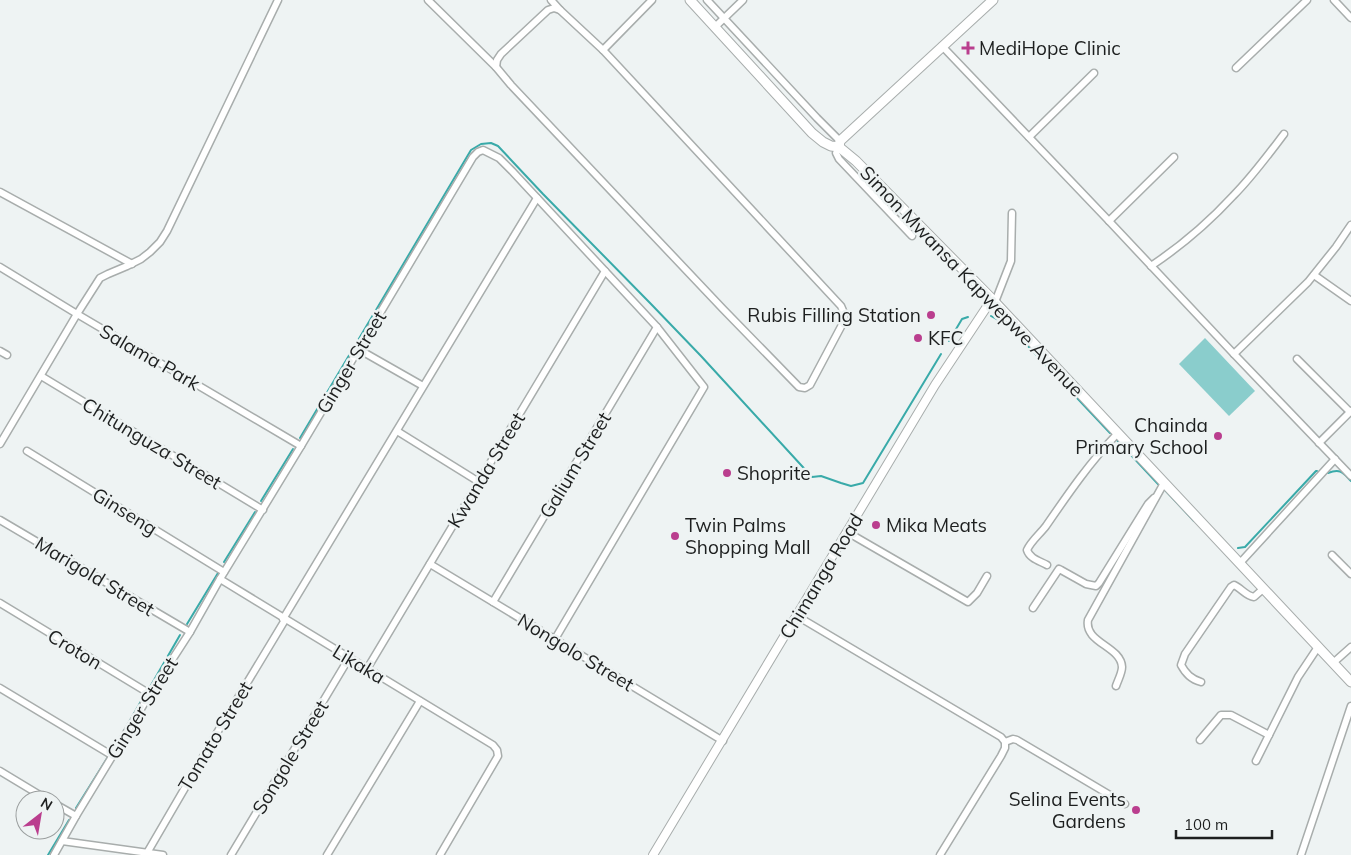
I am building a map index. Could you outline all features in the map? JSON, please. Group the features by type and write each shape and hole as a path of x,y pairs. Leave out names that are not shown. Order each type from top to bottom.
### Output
{"main road":[{"name":"Simon Mwansa Kapwepwe Avenue","path":"690,0 812,133 831,146 839,144 993,301 1351,682"},
{"path":"839,144 992,0"}],"street":[{"path":"1,440 100,278 132,264 150,252 167,231 278,0"},
{"path":"428,0 496,67 723,309 799,387 805,388 810,385 844,321 844,313 841,306 603,50 551,0"},
{"path":"603,50 652,0"},
{"path":"707,0 817,118 839,144 836,153 839,159 912,236"},
{"path":"715,27 743,0"},
{"path":"1236,68 1307,0"},
{"path":"1334,0 1351,18"},
{"path":"496,67 500,54 541,16 554,8 560,10"},
{"path":"942,46 1351,476"},
{"path":"1029,137 1094,73"},
{"path":"1151,266 1173,251 1216,214 1253,174 1284,134"},
{"name":"Ginger Street","path":"54,855 302,446 473,157 483,150 499,158 537,198 657,327 704,387 556,639"},
{"path":"1109,221 1174,157"},
{"path":"0,192 132,264"},
{"name":"Tomato Street","path":"147,853 284,619 537,198"},
{"path":"993,301 1011,261 1012,213"},
{"path":"1234,354 1308,282 1351,225"},
{"name":"Salama Park","path":"0,267 302,446"},
{"name":"Kwanda Street","path":"367,669 605,271"},
{"path":"1314,275 1351,301"},
{"name":"Chimanga Road","path":"653,855 936,385 993,301"},
{"name":"Galium Street","path":"493,602 657,327"},
{"path":"358,349 423,386"},
{"path":"0,351 7,356"},
{"path":"1297,359 1351,412 1319,443"},
{"name":"Chitunguza Street","path":"41,376 263,510"},
{"path":"397,431 479,482"},
{"path":"1047,565 1028,554 1028,546 1039,535 1091,463 1117,434"},
{"name":"Ginseng","path":"27,451 224,572"},
{"path":"1240,564 1335,459"},
{"path":"1116,686 1122,669 1121,662 1116,655 1090,632 1087,626 1088,620 1164,484"},
{"path":"1033,608 1058,570 1086,584 1096,586 1148,504 1157,496"},
{"name":"Marigold Street","path":"0,520 190,632"},
{"path":"847,532 968,602 977,593 987,576"},
{"path":"1332,555 1351,574"},
{"name":"Nongolo Street","path":"430,564 723,740"},
{"name":"Likaka","path":"220,579 493,745 497,750 498,756 440,855"},
{"path":"1202,682 1190,677 1181,665 1190,647 1230,587 1234,585 1238,587 1250,597 1254,597 1263,589"},
{"name":"Croton","path":"0,603 150,694"},
{"path":"797,616 1000,737 1005,742 1006,748 940,855"},
{"path":"1256,761 1298,677 1318,647"},
{"path":"1333,663 1351,647"},
{"name":"Songole Street","path":"231,855 349,658"},
{"path":"0,688 113,756"},
{"path":"327,855 420,701"},
{"path":"1301,855 1351,706"},
{"path":"1200,740 1218,717 1226,714 1270,735"},
{"path":"1005,742 1017,740 1125,804"},
{"path":"0,771 31,790"},
{"path":"65,810 76,816"},
{"path":"62,841 163,855"}],"shaded area":[{"path":"1205,338 1255,391 1229,416 1179,364"}],"waterway":[{"path":"300,438 471,150 481,144 491,143 498,146 701,356 812,477 821,476 851,486 863,483 941,354"},
{"path":"991,316 1009,326 1110,433"},
{"path":"949,341 962,319 968,317"},
{"path":"1116,439 1158,484"},
{"path":"261,501 293,449"},
{"path":"1238,548 1245,547 1317,471"},
{"path":"1328,473 1339,471 1351,481"},
{"path":"1165,490 1194,521"},
{"path":"224,562 255,512"},
{"path":"187,624 218,573"},
{"path":"150,687 180,635"},
{"path":"116,745 144,696"},
{"path":"76,808 108,757"},
{"path":"48,855 69,820"}],"place":[{"name":"MediHope Clinic","path":"968,48"},
{"name":"Rubis Filling Station","path":"931,315"},
{"name":"KFC","path":"918,338"},
{"name":"Chainda Primary School","path":"1218,436"},
{"name":"Shoprite","path":"727,473"},
{"name":"Mika Meats","path":"876,525"},
{"name":"Twin Palms Shopping Mall","path":"675,536"},
{"name":"Selina Events Gardens","path":"1136,810"}]}
